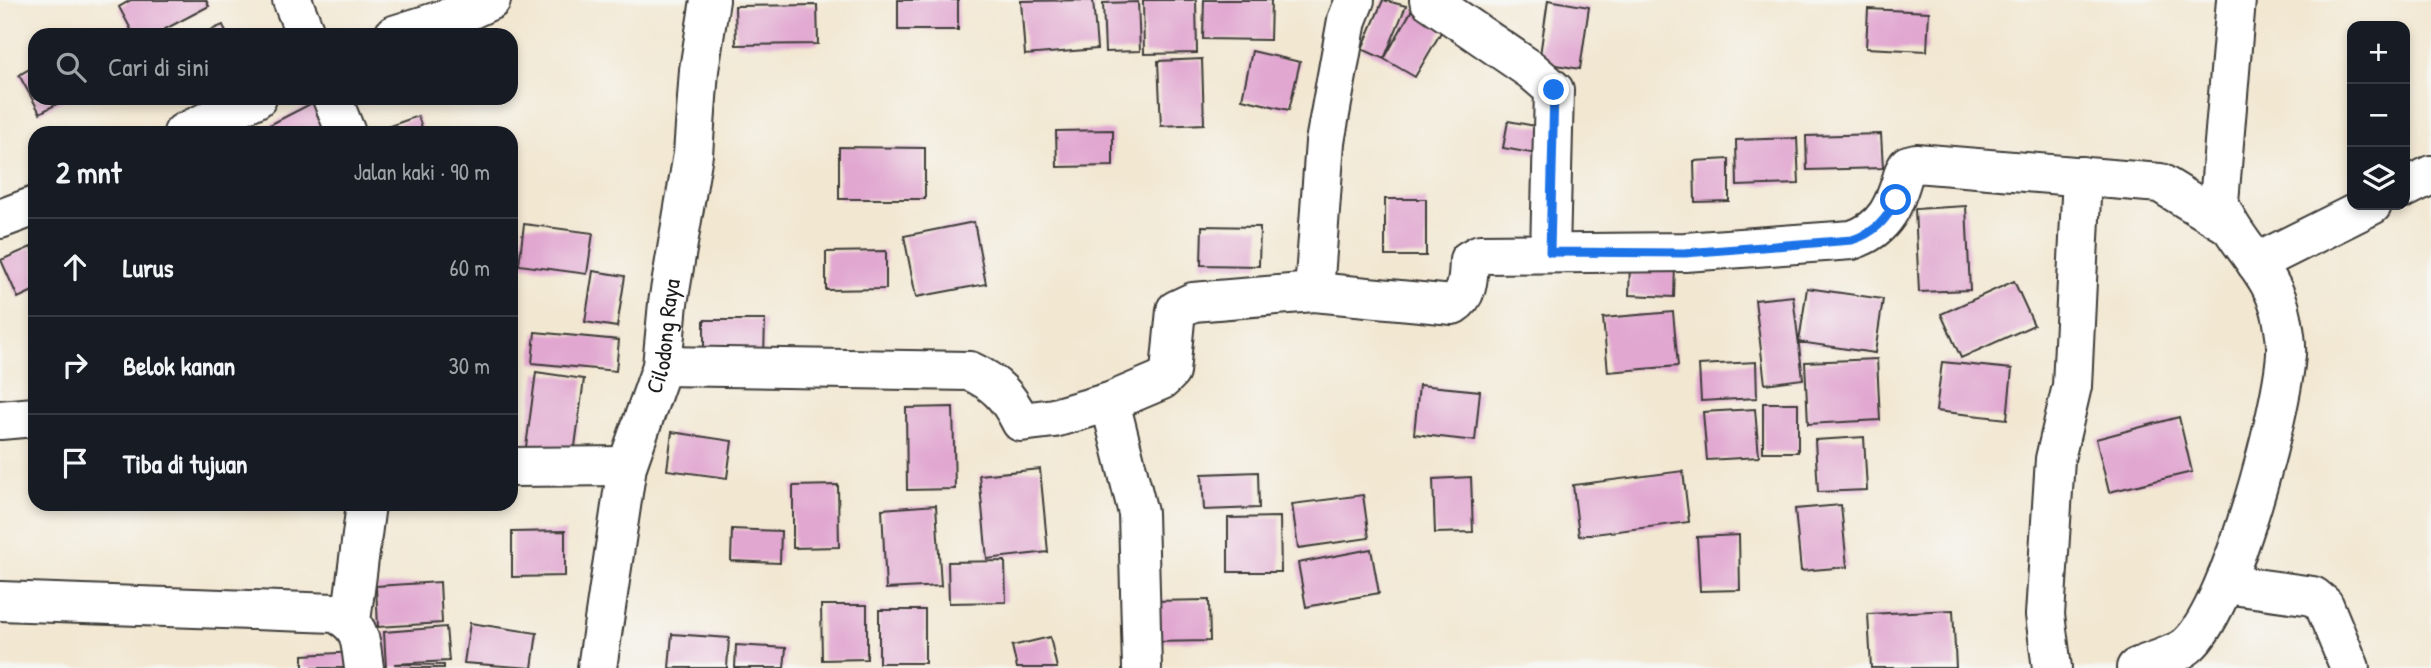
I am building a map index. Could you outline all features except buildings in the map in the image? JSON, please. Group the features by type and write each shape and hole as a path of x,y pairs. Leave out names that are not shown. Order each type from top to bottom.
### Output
{"street":[{"path":"292,0 303,28"},
{"path":"416,28 460,14 491,0"},
{"name":"Cilodong Raya","path":"597,668 627,466 663,366 668,303 693,154 699,70 710,0"},
{"path":"1314,292 1325,142 1347,20 1355,0"},
{"path":"1429,0 1531,70 1554,90 1550,252"},
{"path":"2227,224 2219,202 2219,174 2236,0"},
{"path":"198,126 242,105"},
{"path":"335,105 343,126"},
{"path":"663,366 970,371 990,380 1007,396 1021,422 1054,418 1110,402 1161,380 1170,372 1176,310 1193,302 1314,292 1453,304 1460,300 1467,287 1469,260 1479,254 1685,253 1852,240 1869,235 1888,217 1904,172 1908,165 1916,163 2160,183 2227,224 2239,235 2272,286 2282,314 2287,352 2280,395 2237,553 2218,602 2189,645 2136,668"},
{"path":"2410,186 2431,175"},
{"path":"2052,668 2045,615 2054,459 2072,386 2081,176"},
{"path":"0,219 28,209"},
{"path":"2256,263 2362,210"},
{"path":"1110,402 1138,513 1142,668"},
{"path":"0,420 28,418"},
{"path":"518,467 627,466"},
{"path":"351,621 365,511"},
{"path":"2225,583 2312,596 2324,605 2350,668"},
{"path":"0,601 334,613 351,621 360,637 364,668"}],"route":[{"path":"1554,90 1550,252 1685,253 1852,240 1869,235 1888,217 1896,200"}]}
